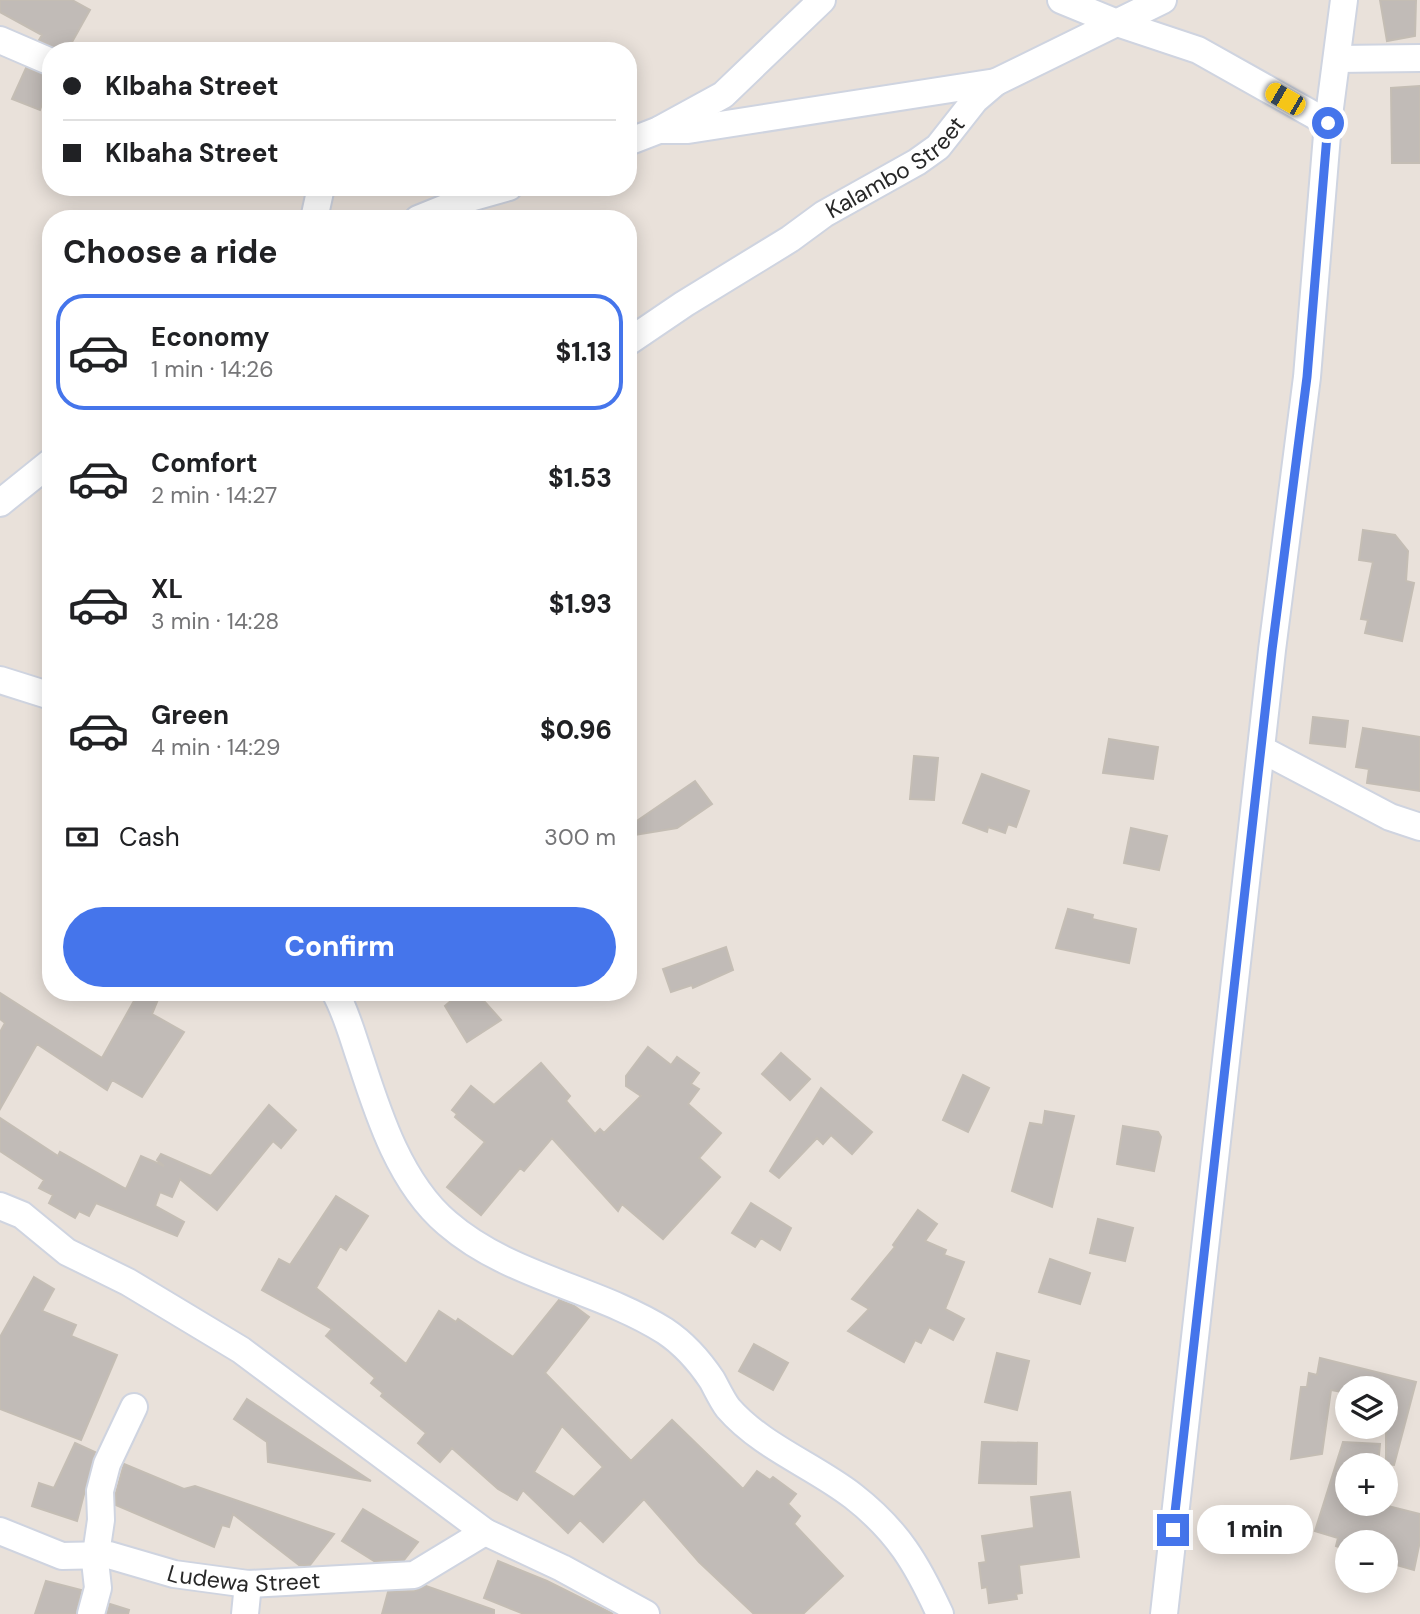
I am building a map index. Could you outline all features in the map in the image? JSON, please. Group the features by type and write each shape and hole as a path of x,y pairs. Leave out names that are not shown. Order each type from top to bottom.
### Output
{"street":[{"path":"637,139 659,130 723,95 822,0"},
{"path":"1061,0 1117,23 1198,50 1328,123"},
{"name":"Kalambo Street","path":"637,336 790,239 824,214 917,162 938,147 975,100 996,82 1163,0"},
{"path":"1164,1614 1210,1189 1263,750 1272,650 1307,377 1328,123 1344,0"},
{"path":"2,41 42,58"},
{"path":"1337,59 1420,58"},
{"path":"659,130 688,130 996,82"},
{"path":"442,210 480,196"},
{"path":"0,503 42,469"},
{"path":"0,680 40,693"},
{"path":"0,700 40,693"},
{"path":"1263,750 1390,817 1420,827"},
{"path":"340,1001 376,1107 414,1183 431,1207 472,1242 635,1316 681,1343 699,1362 728,1407 764,1439 852,1495 885,1524 918,1564 940,1614"},
{"path":"0,1206 22,1215 67,1252 128,1282 241,1350 485,1532 562,1568 646,1614"},
{"path":"90,1614 98,1588 95,1561 100,1491 107,1464 134,1407"},
{"name":"Ludewa Street","path":"0,1531 62,1556 97,1554 121,1558 174,1574 248,1584 414,1575 485,1532"},
{"path":"245,1614 248,1584"}],"building":[{"path":"0,0 72,0 90,10 72,42 43,42 39,40 42,35 0,12"},
{"path":"1380,0 1416,0 1415,36 1387,41"},
{"path":"26,68 42,74 40,110 12,99"},
{"path":"1420,86 1420,163 1392,163 1391,88"},
{"path":"1363,530 1395,535 1408,551 1406,581 1414,583 1402,641 1365,633 1368,620 1361,619 1373,562 1359,560"},
{"path":"1313,717 1348,721 1345,747 1310,743"},
{"path":"1363,728 1420,737 1420,791 1367,783 1369,769 1356,767"},
{"path":"1109,739 1158,747 1153,779 1103,773"},
{"path":"914,756 938,758 934,800 910,799"},
{"path":"982,774 1029,791 1016,827 1008,824 1005,833 988,827 987,832 963,823"},
{"path":"695,781 712,804 677,828 637,835 637,821"},
{"path":"1131,828 1167,836 1159,870 1124,863"},
{"path":"1068,909 1093,915 1092,919 1136,929 1129,963 1056,948"},
{"path":"726,947 733,970 693,988 692,985 671,992 663,969"},
{"path":"0,993 102,1058 134,1001 157,1001 152,1014 184,1032 142,1097 112,1080 107,1090 37,1044 0,1109 0,1032 5,1023 0,1019"},
{"path":"451,1001 484,1001 501,1020 467,1042 445,1006"},
{"path":"648,1047 671,1065 677,1057 699,1073 691,1084 699,1089 688,1104 721,1133 699,1158 720,1177 663,1239 622,1204 618,1211 552,1138 524,1171 520,1168 481,1215 447,1187 485,1142 455,1117 457,1114 452,1110 471,1086 494,1105 541,1063 570,1096 566,1101 595,1134 600,1129 604,1133 641,1096 626,1086 626,1076"},
{"path":"781,1053 810,1079 790,1100 762,1074"},
{"path":"963,1075 989,1088 968,1132 943,1120"},
{"path":"821,1088 872,1132 852,1154 831,1135 823,1144 817,1138 779,1178 770,1171"},
{"path":"269,1105 296,1130 281,1148 273,1141 217,1210 180,1179 172,1197 160,1192 155,1206 184,1222 177,1236 96,1203 89,1216 79,1211 75,1218 49,1203 53,1195 39,1188 44,1180 0,1151 0,1118 58,1156 60,1152 126,1189 141,1156 164,1166 157,1160 161,1154 211,1176"},
{"path":"1045,1111 1074,1116 1052,1207 1012,1191 1030,1123 1043,1125"},
{"path":"1123,1126 1158,1132 1161,1137 1154,1171 1117,1164"},
{"path":"336,1196 368,1216 346,1250 340,1246 316,1288 406,1364 439,1311 456,1322 458,1319 513,1357 559,1300 574,1306 589,1317 545,1373 631,1461 672,1420 743,1489 757,1471 770,1480 773,1477 796,1494 788,1504 800,1516 794,1524 843,1576 803,1614 754,1614 699,1562 644,1499 603,1542 580,1520 568,1533 523,1490 517,1500 498,1489 452,1448 440,1462 418,1443 426,1433 381,1396 383,1393 371,1383 375,1378 326,1336 332,1329 262,1290 279,1259 290,1265","holes":["562,1426 603,1467 574,1497 534,1472"]},
{"path":"751,1203 791,1228 780,1250 761,1238 755,1247 732,1233"},
{"path":"918,1210 937,1224 925,1241 946,1250 944,1255 964,1262 945,1309 964,1319 953,1340 929,1327 921,1343 915,1340 904,1362 848,1331 869,1309 852,1299 895,1247 893,1245"},
{"path":"1098,1219 1133,1228 1125,1261 1090,1253"},
{"path":"1050,1259 1090,1273 1080,1304 1039,1292"},
{"path":"34,1277 54,1289 42,1311 76,1325 71,1336 117,1355 81,1440 0,1409 0,1337"},
{"path":"754,1344 788,1363 773,1390 739,1371"},
{"path":"997,1353 1029,1361 1017,1410 985,1402"},
{"path":"1320,1358 1392,1376 1335,1376 1335,1391 1331,1390 1322,1454 1291,1459 1301,1387 1307,1387 1309,1373 1317,1375"},
{"path":"1398,1378 1416,1382 1397,1453 1386,1453 1386,1439 1398,1439"},
{"path":"247,1399 371,1481 268,1462 267,1442 234,1419"},
{"path":"982,1442 1037,1443 1036,1484 979,1483"},
{"path":"1343,1442 1380,1444 1379,1453 1340,1453"},
{"path":"75,1443 95,1452 77,1521 32,1506 39,1483 54,1488"},
{"path":"124,1464 184,1489 195,1486 334,1534 310,1565 299,1565 233,1514 229,1527 222,1525 214,1547 116,1505 116,1493"},
{"path":"1335,1467 1335,1516 1398,1516 1398,1508 1420,1514 1420,1541 1414,1570 1398,1565 1398,1530 1335,1530 1335,1537 1315,1531"},
{"path":"1070,1492 1079,1557 1019,1565 1022,1593 1016,1594 1017,1599 989,1603 987,1587 982,1588 979,1563 986,1562 982,1536 1034,1528 1031,1497"},
{"path":"363,1509 418,1542 404,1560 374,1561 342,1541"},
{"path":"498,1561 547,1581 613,1614 524,1614 484,1598"},
{"path":"46,1581 81,1590 76,1614 35,1614"},
{"path":"426,1586 494,1610 494,1614 382,1614 388,1592 415,1591"},
{"path":"110,1604 129,1610 128,1614 107,1614"}],"route":[{"path":"1173,1530 1211,1176 1263,750 1272,650 1307,377 1328,123"}]}
